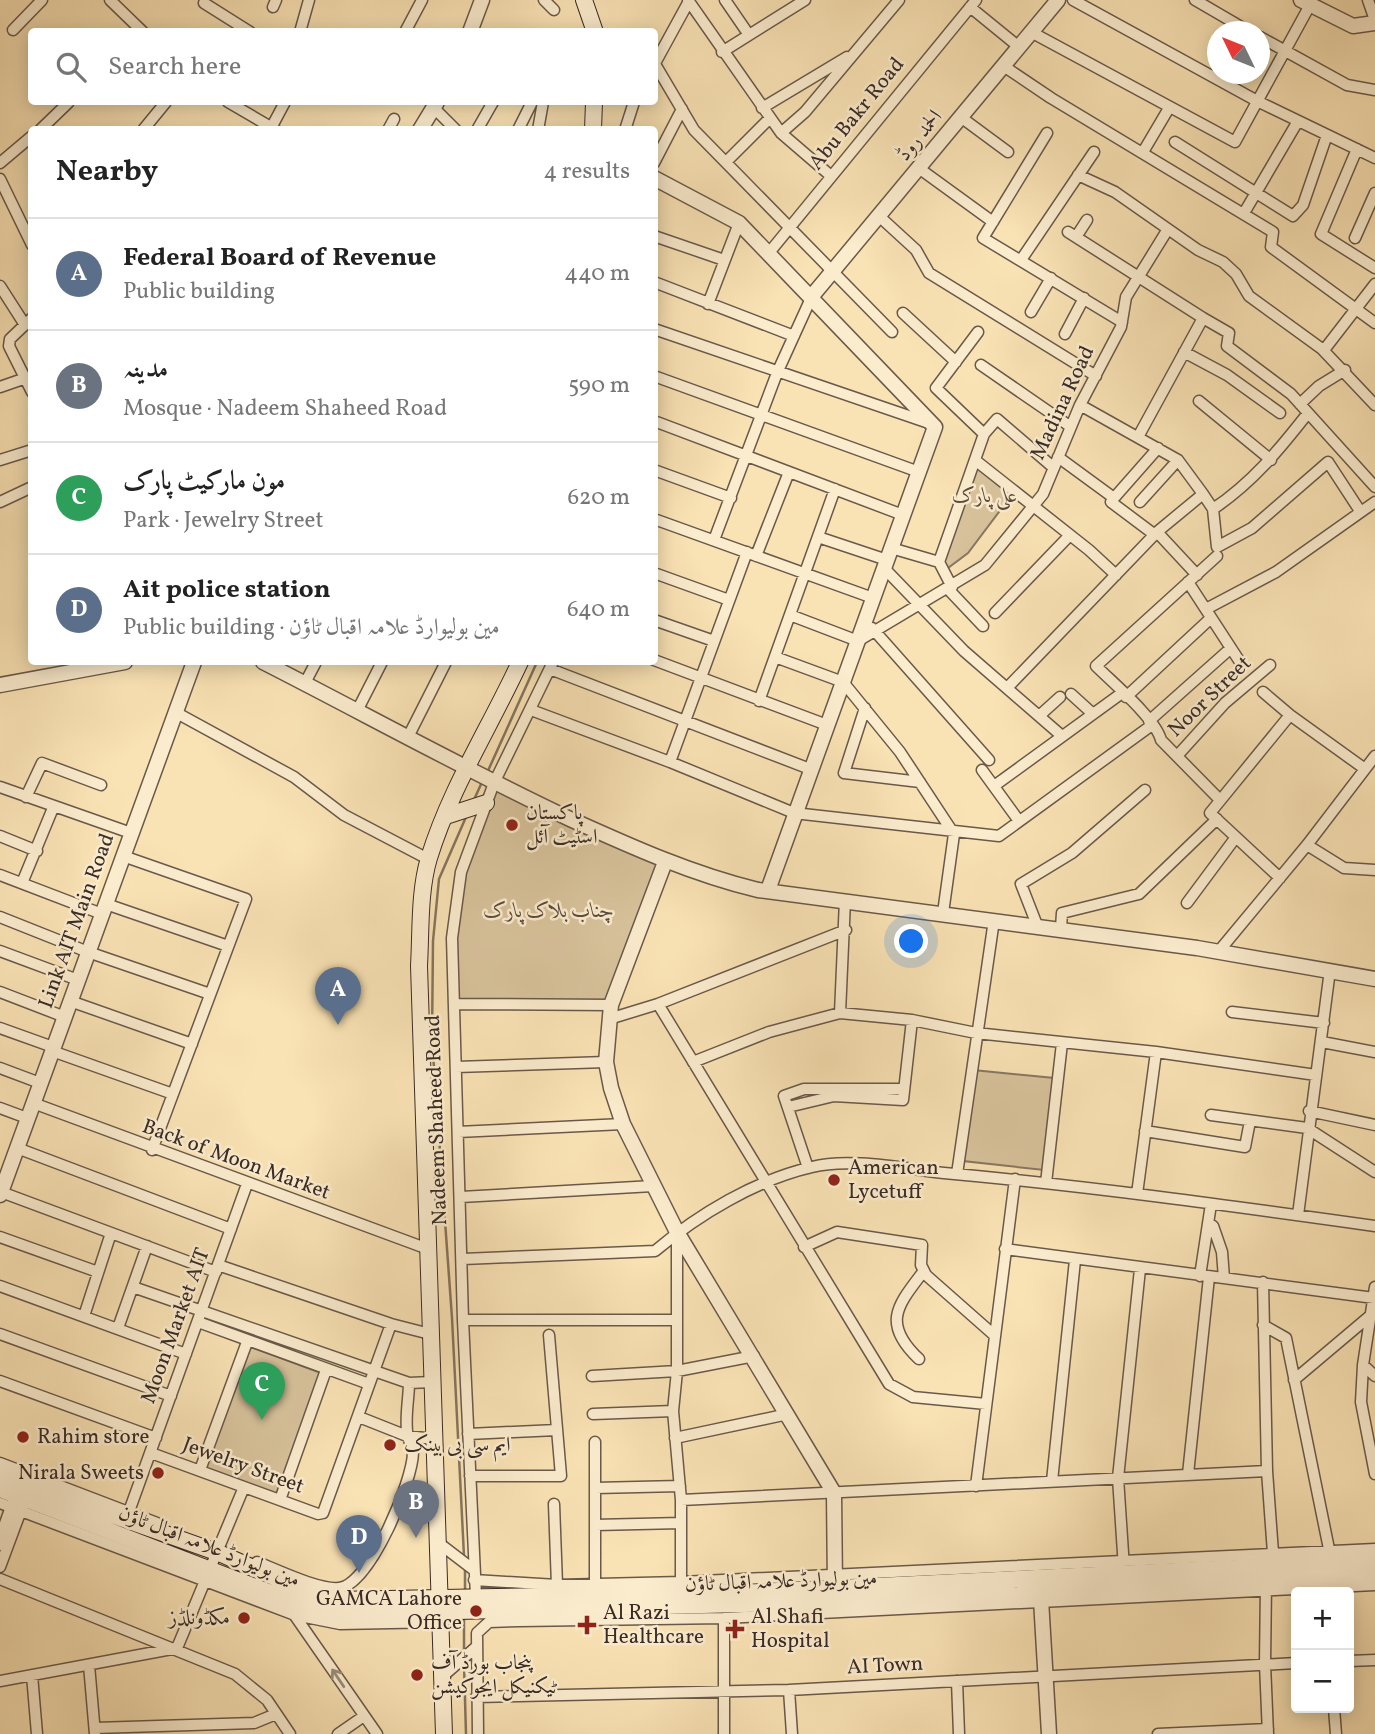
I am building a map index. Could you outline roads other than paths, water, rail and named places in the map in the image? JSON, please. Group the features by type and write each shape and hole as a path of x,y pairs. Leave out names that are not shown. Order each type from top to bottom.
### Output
{"main road":[{"path":"584,0 593,28"},
{"path":"593,126 594,105"},
{"name":"Nadeem Shaheed Road","path":"444,1734 448,1671 445,1608 447,1549 437,1500 433,1439 419,966 428,859 454,813 470,771 519,665"},
{"path":"454,813 485,804"},
{"name":"مین بولیوارڈ علامہ اقبال ٹاؤن","path":"9,1497 128,1516 220,1551 322,1598 350,1593 445,1608"},
{"name":"مین بولیوارڈ علامہ اقبال ٹاؤن","path":"9,1497 207,1574 334,1614 445,1608 473,1587 681,1588 836,1581 1040,1590 1124,1567 1375,1561"},
{"name":"مین بولیوارڈ علامہ اقبال ٹاؤن","path":"473,1587 519,1615 1040,1590 1266,1585 1375,1574"}],"street":[{"path":"13,30 42,0"},
{"path":"110,0 138,28"},
{"path":"301,28 309,0"},
{"path":"407,28 422,0"},
{"path":"472,28 482,0"},
{"path":"544,0 554,10"},
{"path":"725,0 749,35"},
{"path":"781,133 805,112 899,0"},
{"name":"الحمد روڈ","path":"812,296 1058,0"},
{"path":"1073,0 1259,102 1375,158"},
{"path":"1195,0 1231,21"},
{"path":"1031,32 1232,142 1237,140 1259,102 1312,3 1353,26 1375,23 1368,0"},
{"path":"658,59 688,1 781,133 831,176"},
{"path":"722,52 799,2"},
{"path":"204,3 244,28"},
{"path":"973,3 1019,47"},
{"name":"Abu Bakr Road","path":"768,254 973,3"},
{"path":"1270,43 1347,85 1375,90"},
{"path":"762,108 856,51"},
{"path":"1004,67 1051,99 1273,232 1271,247 1375,323"},
{"path":"658,70 694,130 892,332"},
{"path":"44,126 66,105"},
{"path":"146,126 164,105"},
{"path":"233,105 267,126"},
{"path":"273,126 284,105"},
{"path":"423,126 436,105 453,126"},
{"path":"479,126 491,105"},
{"path":"519,126 530,105"},
{"path":"539,126 542,105"},
{"path":"626,126 633,105"},
{"path":"1143,152 1169,108"},
{"path":"658,155 682,109"},
{"path":"390,126 394,118"},
{"path":"726,162 770,118"},
{"path":"962,118 1007,152"},
{"path":"1244,213 1298,121"},
{"path":"1047,133 983,238 1122,322"},
{"path":"1175,142 1293,216 1303,205 1327,135"},
{"path":"0,163 28,139"},
{"path":"1357,149 1321,234 1375,268"},
{"path":"1021,260 1094,152"},
{"path":"920,169 993,222"},
{"path":"1078,175 1115,192 1168,229 1223,262 1237,274 1249,296 1324,351 1345,370 1375,405"},
{"path":"0,179 4,196 28,238"},
{"path":"658,180 739,223 935,427 873,598 870,626 858,641 768,890"},
{"path":"1355,238 1375,193"},
{"path":"880,217 916,250 929,273 1096,376"},
{"path":"1087,220 1072,234 1229,332 1227,346 1291,394 1375,487"},
{"path":"708,304 739,223"},
{"name":"Madina Road","path":"870,626 920,604 985,565 1043,494 1080,405 1122,322 1126,297 1168,229"},
{"path":"658,237 724,260"},
{"path":"1031,312 1051,278"},
{"path":"658,284 794,336"},
{"path":"1324,351 1375,284"},
{"path":"0,286 28,322 10,339 9,346 28,386"},
{"path":"714,540 761,415 812,296"},
{"path":"1065,334 1084,299"},
{"path":"904,313 956,362"},
{"path":"1138,437 1203,318"},
{"path":"658,330 932,424"},
{"path":"978,332 936,388 984,434"},
{"path":"1184,352 1235,380 1280,413"},
{"path":"981,365 1071,427"},
{"path":"1213,509 1243,488 1271,460 1319,386 1345,370"},
{"path":"658,377 919,472"},
{"path":"0,387 23,379"},
{"path":"1199,401 1271,460"},
{"path":"1080,405 1178,460 1213,509 1216,547 1252,528 1328,463 1360,512"},
{"path":"983,625 950,588 939,562 984,434 997,419 1056,463 1114,498"},
{"path":"658,423 903,515"},
{"path":"1158,448 1111,502 1156,534 1192,578 1208,613 1240,662"},
{"path":"0,460 28,451"},
{"path":"975,460 1116,575"},
{"path":"1140,502 1178,460"},
{"path":"658,471 731,498"},
{"path":"670,762 729,600 789,472"},
{"path":"0,502 28,489"},
{"path":"759,701 835,489"},
{"path":"1007,688 1156,534 1203,494"},
{"path":"994,786 1093,714 1124,695 1208,613 1276,572 1375,502"},
{"path":"658,520 873,598"},
{"path":"995,613 1070,535"},
{"path":"818,537 888,559 939,562"},
{"path":"1217,556 1096,666 1220,800"},
{"path":"888,559 920,604 964,651 1062,736"},
{"path":"658,574 729,600"},
{"path":"790,615 858,641"},
{"path":"658,621 714,641"},
{"path":"870,626 986,765 994,786 1019,821"},
{"path":"531,710 670,762 794,813 999,836 1150,723 1231,648"},
{"path":"775,657 844,682 900,752 951,829 954,834 943,914"},
{"path":"658,661 827,725"},
{"path":"0,685 109,665"},
{"name":"Link AIT Main Road","path":"0,1194 193,665"},
{"path":"269,665 358,709 492,782 665,862 713,879 768,890 1219,951 1375,979"},
{"path":"305,683 314,665"},
{"path":"358,709 380,665"},
{"path":"408,737 444,665"},
{"path":"552,665 810,769"},
{"name":"Nadeem Shaheed Road","path":"473,1587 452,938 461,872 492,782 552,665"},
{"name":"Noor Street","path":"1177,756 1225,703 1270,665"},
{"path":"1264,692 1290,715 1365,769"},
{"path":"1039,716 1066,695 1093,714"},
{"path":"865,708 844,773 920,782"},
{"path":"175,712 294,777 344,815 428,859"},
{"path":"1280,877 1210,813 1290,715"},
{"path":"1219,951 1307,845 1375,755"},
{"path":"26,797 42,763 101,785"},
{"path":"0,787 53,808 131,833"},
{"path":"1037,925 1021,884 1072,853 1145,790"},
{"path":"22,883 53,808"},
{"path":"1061,928 1062,914 1139,894 1217,819"},
{"path":"0,836 37,851"},
{"path":"1187,903 1236,836"},
{"path":"1307,845 1345,868 1375,870"},
{"path":"123,856 246,898 152,1150"},
{"path":"665,862 610,1012 606,1062 611,1088 623,1124 677,1232 834,1493 836,1581 1124,1567 1273,1553 1375,1549"},
{"path":"0,875 228,947"},
{"path":"840,1013 846,930 845,900"},
{"path":"0,917 88,952 210,994"},
{"path":"957,1174 994,920"},
{"path":"454,1004 610,1012 658,1004 846,930"},
{"path":"0,951 78,980"},
{"path":"1298,1215 1309,1111 1322,1042 1330,970"},
{"path":"0,992 65,1017"},
{"path":"70,1001 192,1044"},
{"path":"658,1004 889,1384 914,1397 986,1404"},
{"path":"1232,1012 1324,1023"},
{"path":"693,1062 769,1032 840,1013 912,1020 976,1033 1156,1052 1316,1075"},
{"path":"808,1168 785,1096 804,1089 905,1088 912,1020"},
{"path":"0,1028 173,1094"},
{"path":"1322,1042 1375,1052"},
{"path":"1046,1183 1062,1043"},
{"path":"1137,1194 1156,1052"},
{"path":"456,1067 606,1062"},
{"path":"0,1068 40,1083"},
{"name":"Back of Moon Market","path":"33,1104 428,1250"},
{"path":"0,1108 27,1118"},
{"path":"1309,1111 1375,1125"},
{"path":"1211,1115 1307,1128 1375,1172"},
{"path":"1145,1131 1245,1147 1250,1121"},
{"path":"458,1132 623,1124"},
{"path":"17,1148 231,1229"},
{"path":"463,1259 655,1251 677,1232 764,1182 808,1168 856,1165 1015,1179 1375,1226"},
{"path":"976,1486 1015,1179"},
{"name":"Moon Market AIT","path":"128,1516 247,1184"},
{"path":"461,1197 653,1186"},
{"path":"0,1194 147,1246 430,1334"},
{"path":"1188,1474 1211,1204"},
{"path":"1208,1223 1213,1226 1222,1252 1224,1278"},
{"path":"447,1549 473,1587 595,1583 681,1588 681,1500 673,1411 677,1371 677,1232"},
{"path":"84,1315 111,1233"},
{"path":"804,1247 837,1233 922,1245 920,1257 923,1272 994,1335"},
{"path":"0,1237 98,1272"},
{"path":"118,1328 147,1246"},
{"path":"1004,1249 1140,1269 1374,1297 1363,1365 1361,1402 1375,1474"},
{"path":"1052,1481 1075,1260"},
{"path":"1124,1567 1118,1478 1140,1269"},
{"path":"919,1359 897,1325 895,1314 899,1303 923,1272"},
{"path":"1263,1282 1267,1471 1273,1553"},
{"path":"0,1286 186,1354"},
{"path":"133,1287 409,1383 432,1382"},
{"path":"1294,1380 1371,1315"},
{"path":"463,1320 676,1320"},
{"path":"198,1322 247,1342 369,1384"},
{"path":"391,1324 359,1417 407,1436 433,1439"},
{"path":"1263,1325 1286,1338 1329,1549"},
{"path":"0,1334 171,1396"},
{"path":"470,1476 561,1476 549,1335"},
{"path":"200,1470 247,1342"},
{"path":"592,1376 677,1371 754,1356"},
{"path":"1363,1365 1375,1376"},
{"path":"280,1500 326,1370"},
{"path":"0,1381 156,1437"},
{"path":"350,1593 365,1570 403,1494 413,1449 407,1436 409,1383"},
{"path":"593,1414 673,1411"},
{"path":"675,1438 788,1414"},
{"name":"Jewelry Street","path":"151,1453 323,1513 359,1417"},
{"path":"468,1434 557,1430"},
{"path":"595,1442 595,1583"},
{"path":"0,1463 128,1516"},
{"path":"681,1500 1267,1471"},
{"path":"595,1488 680,1486"},
{"path":"177,1647 207,1574 220,1551 244,1487"},
{"path":"403,1494 437,1500"},
{"path":"0,1543 9,1497"},
{"path":"0,1567 9,1497"},
{"path":"554,1504 557,1585"},
{"path":"595,1525 681,1523"},
{"path":"207,1574 295,1615 340,1624 445,1608"},
{"path":"0,1579 177,1647 235,1674 267,1700 290,1734"},
{"path":"1158,1734 1268,1732 1266,1585 1375,1585"},
{"path":"478,1734 471,1651 477,1633 484,1624 519,1615 724,1618 1040,1590 1049,1734"},
{"path":"283,1597 377,1734"},
{"path":"724,1618 724,1734"},
{"path":"0,1681 177,1647"},
{"path":"448,1671 471,1651"},
{"path":"1354,1661 1375,1660"},
{"name":"AI Town","path":"476,1697 789,1690 1291,1663"},
{"path":"89,1665 95,1731 254,1723 276,1714"},
{"path":"32,1675 37,1734"},
{"path":"957,1681 959,1734"},
{"path":"789,1690 792,1734"},
{"path":"1334,1713 1336,1734"},
{"path":"338,1734 364,1716"}],"waterway":[{"path":"487,773 536,665"},
{"path":"473,802 482,782"},
{"path":"464,1556 452,1318 432,1040 433,941 439,879 466,817"},
{"path":"465,1566 465,1591"},
{"path":"464,1615 464,1654"},
{"path":"464,1664 466,1734"}],"place":[{"name":"پاکستان اسٹیٹ آئل","path":"512,825"},
{"name":"Federal Board of Revenue","path":"338,1025"},
{"name":"American Lycetuff","path":"834,1180"},
{"name":"مون مارکیٹ پارک","path":"262,1420"},
{"name":"Rahim store","path":"23,1437"},
{"name":"ایم سی بی بینک","path":"390,1445"},
{"name":"Nirala Sweets","path":"158,1473"},
{"name":"مدینہ","path":"416,1538"},
{"name":"Ait police station","path":"359,1573"},
{"name":"GAMCA Lahore Office","path":"476,1611"},
{"name":"مکڈونلڈز","path":"244,1618"},
{"name":"Al Razi Healthcare","path":"587,1625"},
{"name":"Al Shafi Hospital","path":"735,1629"},
{"name":"پنجاب بورڈ آف ٹیکنیکل ایجوکیشن","path":"417,1675"}],"park label":[{"name":"علی پارک","path":"985,496"},
{"name":"چناب بلاک پارک","path":"549,911"}]}
